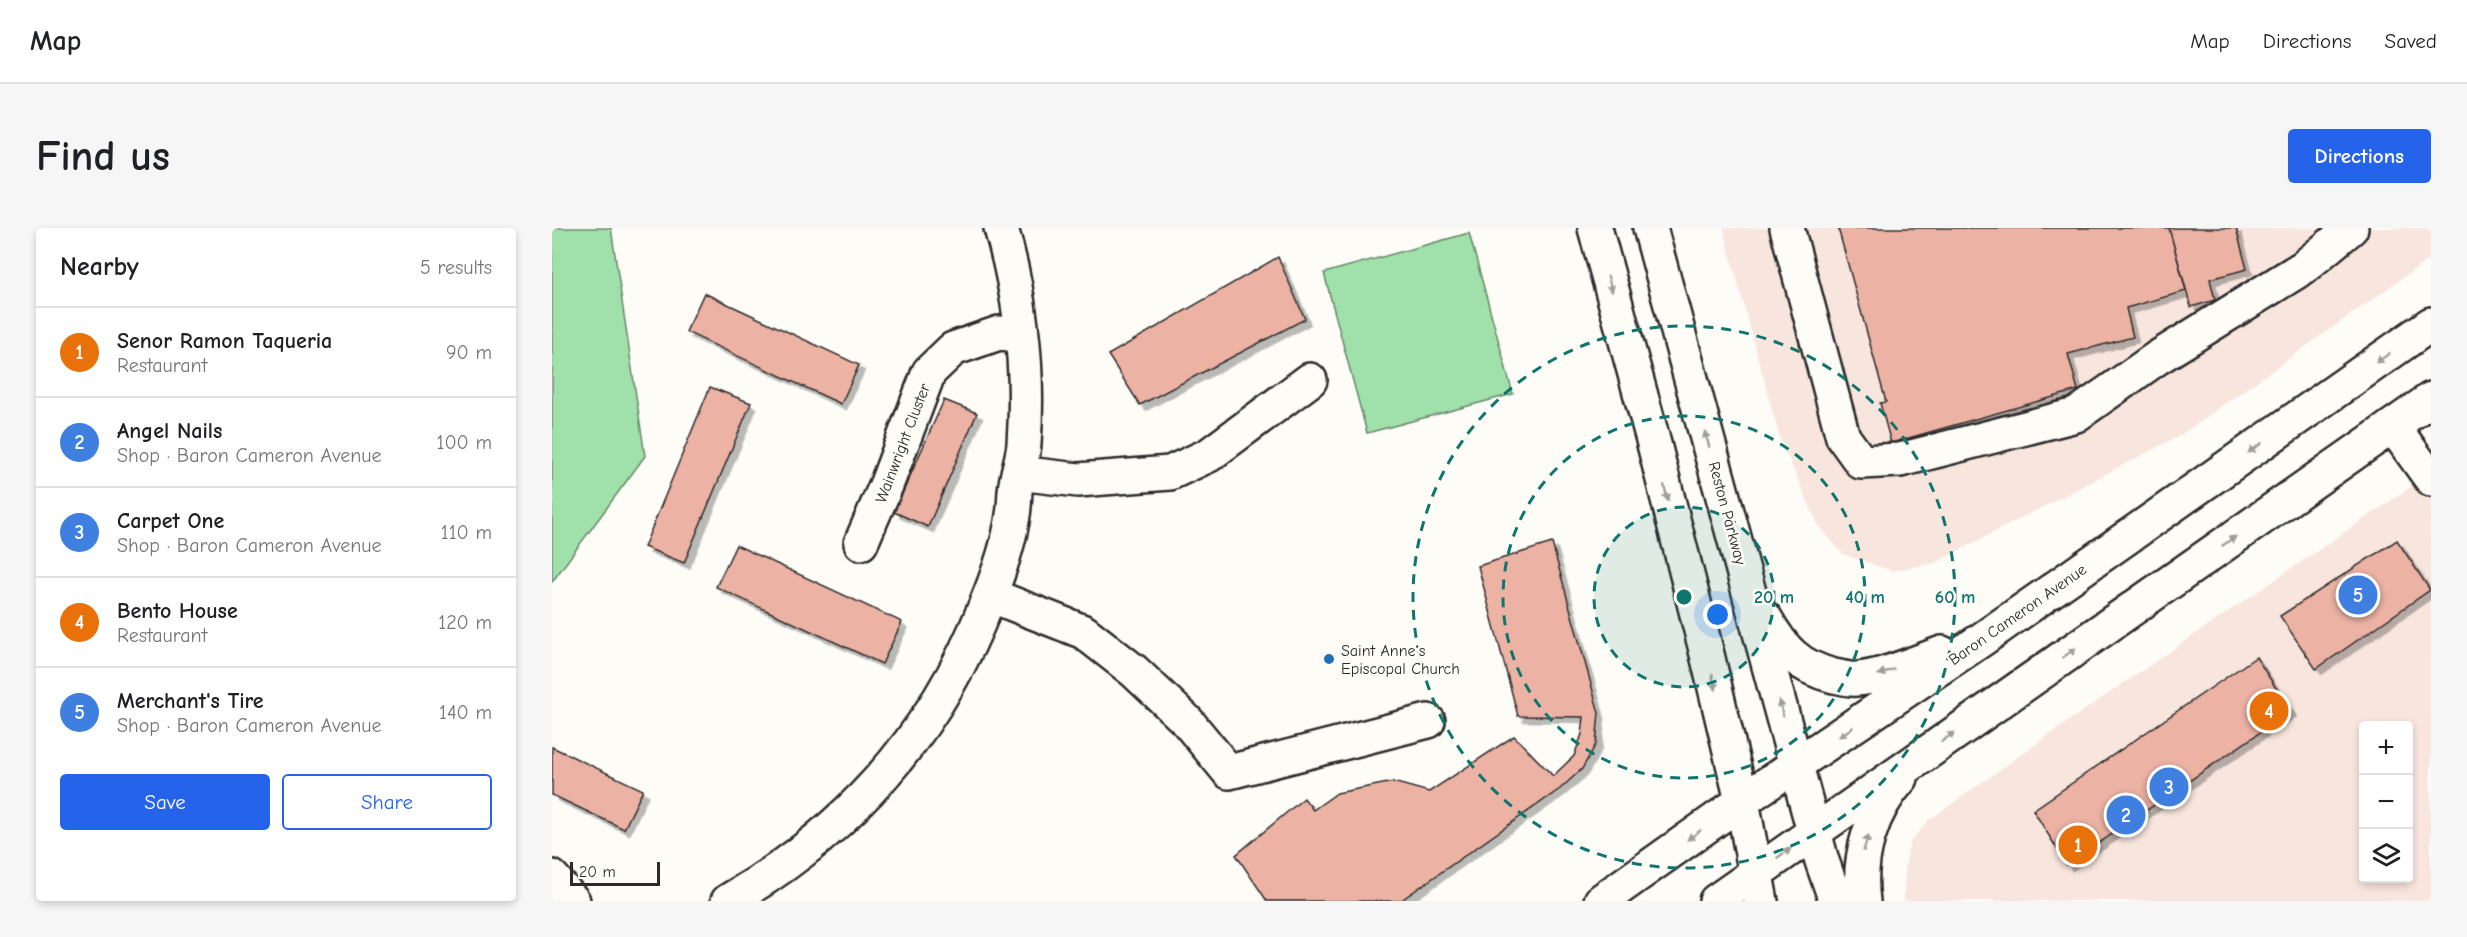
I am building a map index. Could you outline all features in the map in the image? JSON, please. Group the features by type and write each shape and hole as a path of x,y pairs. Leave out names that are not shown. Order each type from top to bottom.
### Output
{"main road":[{"path":"728,901 763,881 815,844 863,799 910,744 944,693 975,634 990,595 1013,516 1018,472 1024,446 1025,379 1020,315 1001,228"},
{"path":"1595,228 1652,436 1742,801 1757,888"},
{"name":"Reston Parkway","path":"1650,228 1796,764 1836,901"},
{"path":"1787,228 1844,437 1861,462 1900,460 2076,415 2157,358 2304,267 2351,228"},
{"name":"Baron Cameron Avenue","path":"1601,901 1742,801 1981,640 2431,324"},
{"name":"Wainwright Cluster","path":"861,543 887,483 929,372 953,349 999,333 1022,334"},
{"path":"1018,472 1078,480 1170,473 1209,455 1311,380"},
{"path":"1716,901 1757,888 1815,832 2431,399"},
{"path":"2392,426 2431,479"},
{"path":"1748,587 1772,631 1785,649 1803,665 1844,678 1858,679 1877,675 1981,640"},
{"path":"990,595 1084,632 1134,671 1187,721 1229,772 1428,721"},
{"path":"1863,901 1861,876 1863,853 1869,834 1893,786 1919,758"},
{"path":"552,877 573,901"}],"shaded area":[{"path":"1723,228 2431,228 2431,258 2181,435 1935,563 1892,571 1843,554 1819,527 1780,439"},
{"path":"2431,473 2431,901 1904,901 1905,866 1910,842 1929,820 2074,717"}],"green space":[{"path":"552,228 611,228 645,456 552,582"},
{"path":"1469,233 1513,394 1367,433 1324,273"}],"building":[{"path":"1838,228 2169,228 2186,291 2126,308 2133,337 2068,354 2078,390 1891,443 1880,403 1886,402"},
{"path":"2169,228 2236,228 2247,269 2210,279 2215,300 2191,307"},
{"path":"1278,257 1305,319 1140,405 1108,355"},
{"path":"704,293 859,365 841,404 686,332"},
{"path":"710,387 751,403 684,563 644,547"},
{"path":"944,400 977,413 928,527 894,512"},
{"path":"2397,540 2430,590 2316,669 2280,616"},
{"path":"1552,543 1599,713 1596,744 1582,769 1560,789 1400,901 1267,901 1236,855 1304,798 1313,810 1337,793 1393,782 1429,792 1514,736 1553,776 1574,756 1582,734 1584,717 1518,716 1478,566"},
{"path":"736,545 902,622 882,664 716,587"},
{"path":"2256,657 2291,711 2067,865 2033,810"},
{"path":"552,747 643,790 624,829 552,795"}],"place":[{"name":"Merchant's Tire","path":"2358,595"},
{"name":"Saint Anne's Episcopal Church","path":"1329,659"},
{"name":"Bento House","path":"2269,711"},
{"name":"Carpet One","path":"2169,787"},
{"name":"Angel Nails","path":"2126,815"},
{"name":"Senor Ramon Taqueria","path":"2078,845"}]}
